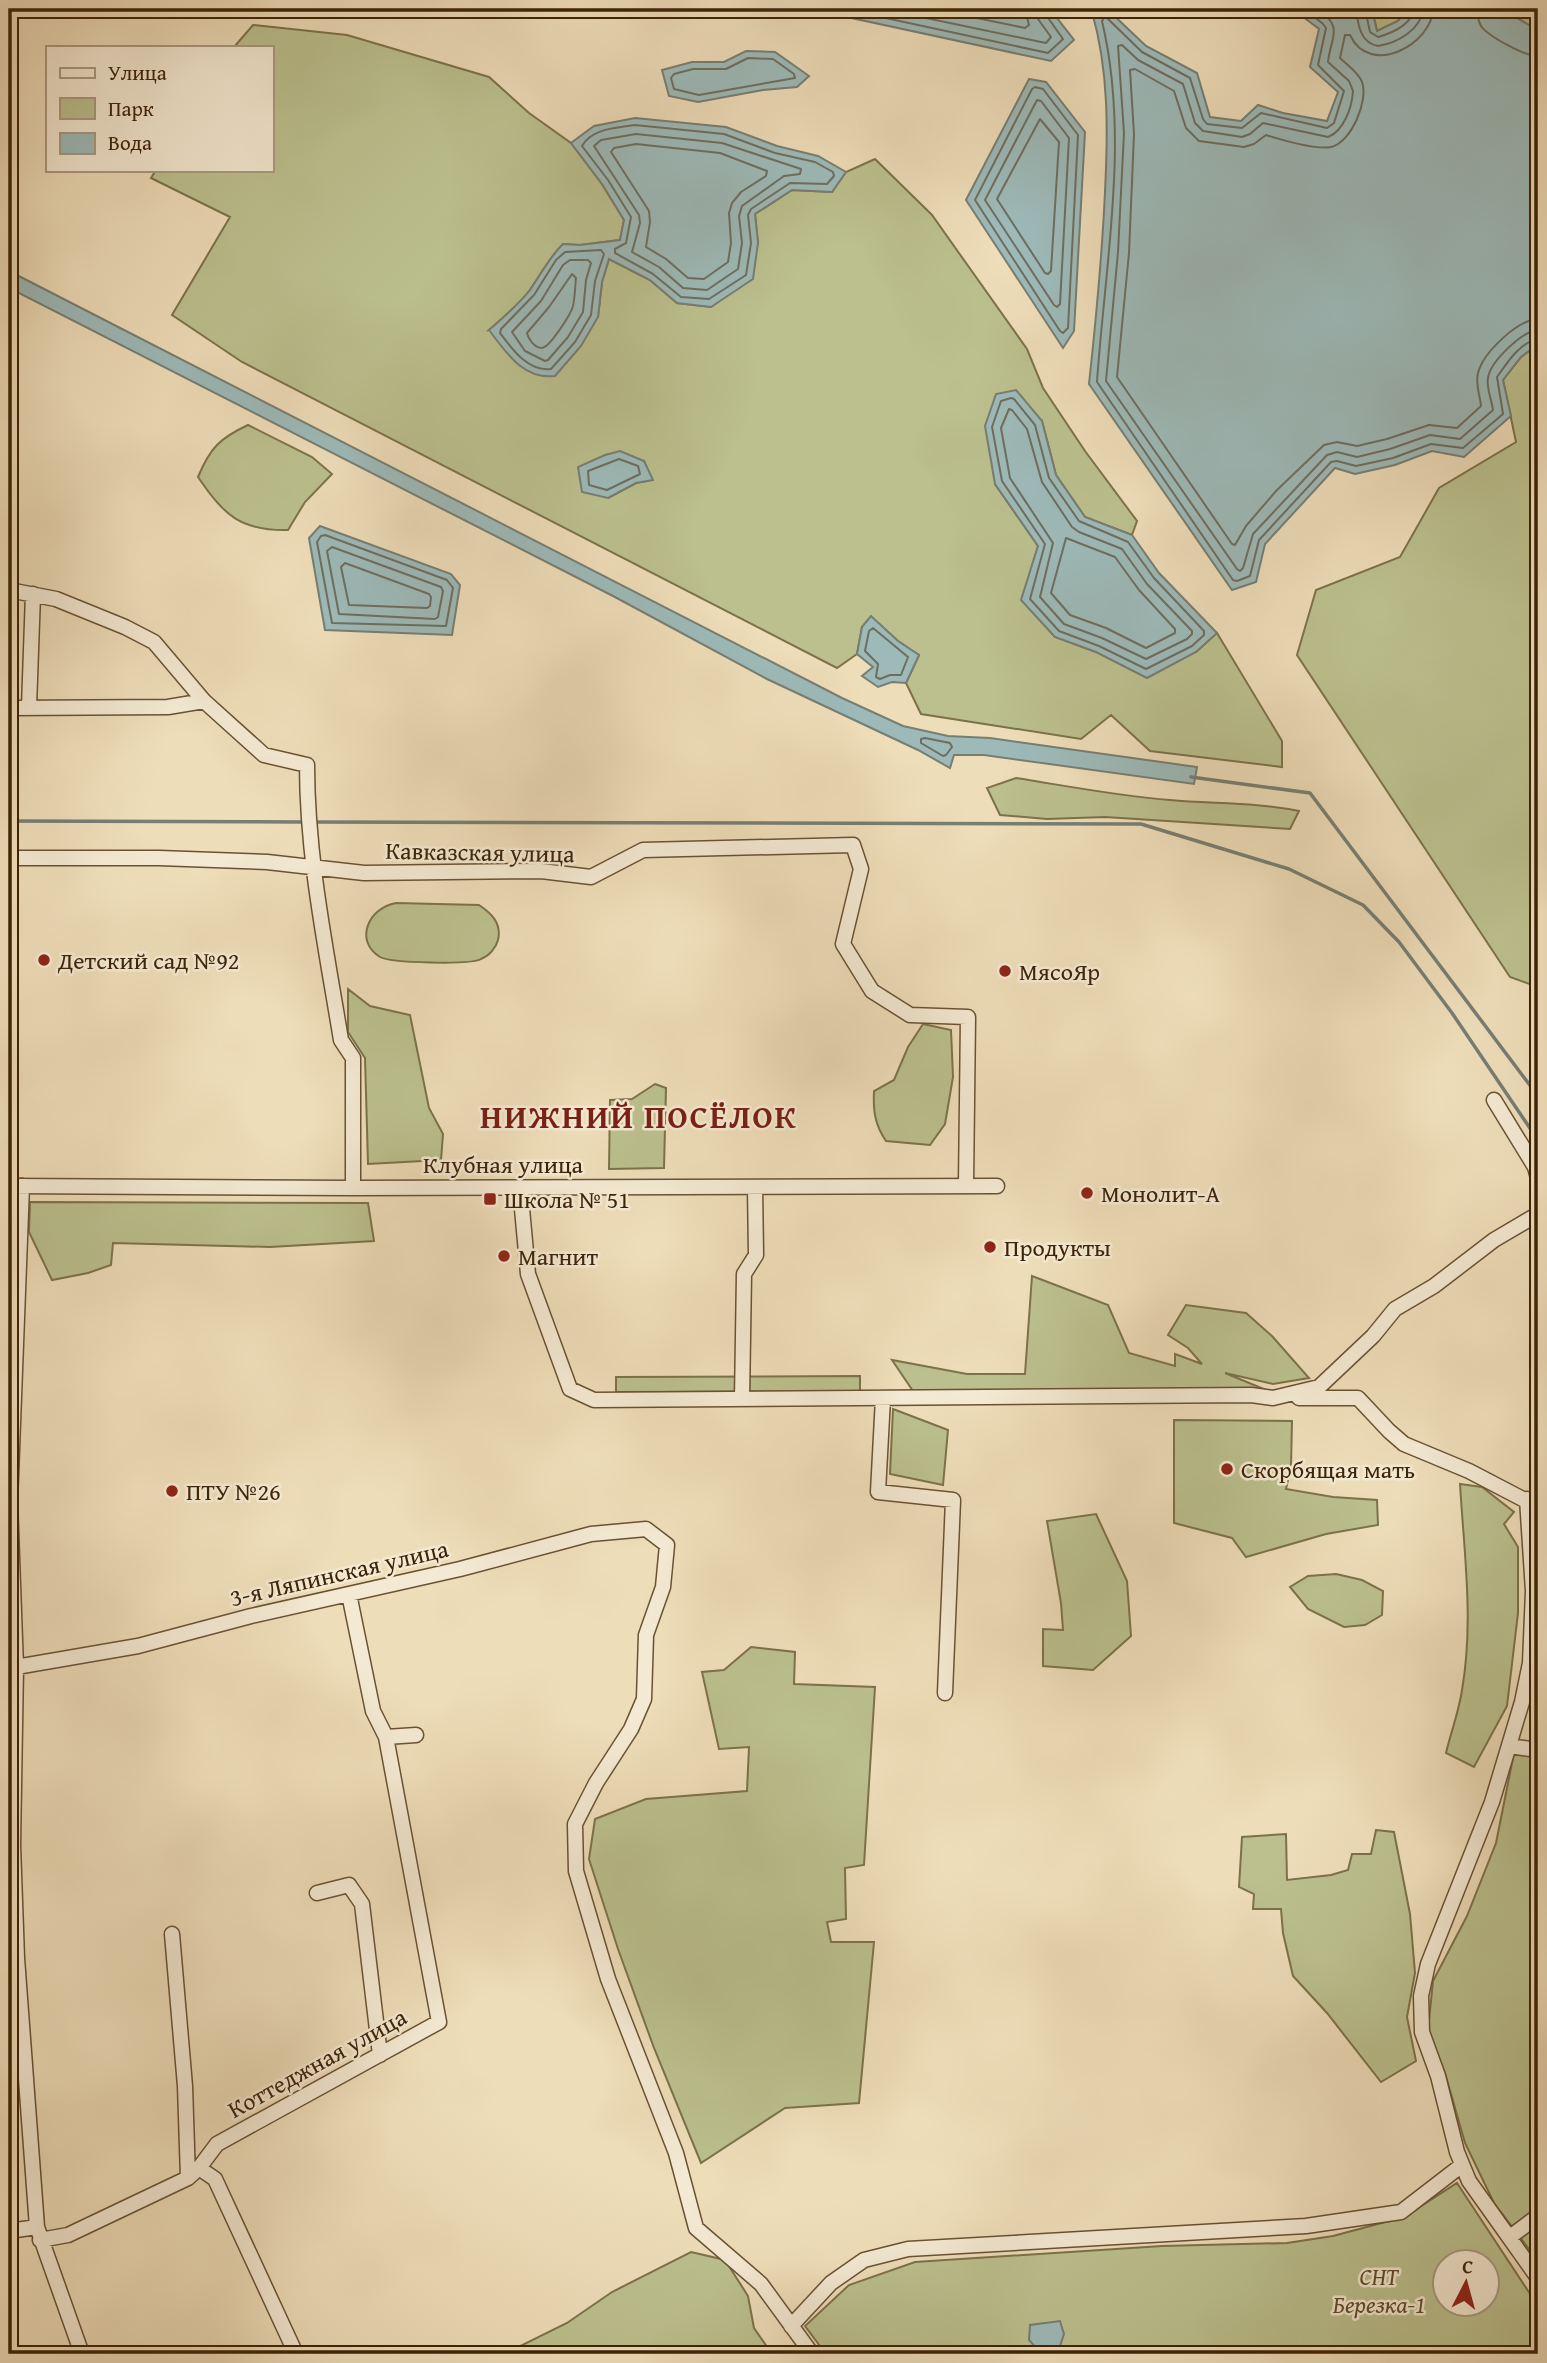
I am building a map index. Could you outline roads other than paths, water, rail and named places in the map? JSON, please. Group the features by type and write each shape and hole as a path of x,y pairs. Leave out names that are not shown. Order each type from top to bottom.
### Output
{"street":[{"path":"9,590 56,599 154,642 204,701 264,755 307,765 312,868 341,1040 353,1058 353,1188"},
{"path":"29,708 33,594"},
{"path":"9,708 168,707 204,701"},
{"name":"Кавказская улица","path":"9,858 159,858 267,862 364,873 541,871 591,877 643,850 853,845 862,869 843,944 872,991 910,1016 968,1017 966,1185"},
{"path":"1494,1100 1535,1167 1538,1178"},
{"path":"15,1186 10,1502 16,1667 11,1845 17,1958 39,2233 82,2354"},
{"name":"Клубная улица","path":"15,1186 997,1186"},
{"path":"520,1187 528,1275 570,1390 594,1400 1251,1395 1273,1398 1358,1398 1404,1444 1469,1471 1533,1503 1530,1663 1522,1702 1492,1802 1428,1964 1421,1996 1422,2032 1438,2076 1462,2165 1469,2181 1538,2278"},
{"path":"742,1399 744,1274 756,1255 755,1187"},
{"path":"1273,1398 1319,1387 1373,1336 1395,1309 1434,1286 1494,1240 1538,1214"},
{"path":"883,1398 878,1492 953,1500 946,1693"},
{"name":"3-я Ляпинская улица","path":"16,1667 138,1646 251,1616 460,1569 591,1534 646,1530 667,1545 663,1587 646,1634 644,1699 631,1729 596,1783 575,1824 576,1871 608,1979 676,2153 696,2228 761,2284 791,2326"},
{"path":"349,1594 373,1711 386,1738 416,1735"},
{"name":"Коттеджная улица","path":"9,2231 68,2235 194,2173 217,2144 439,2022 386,1738"},
{"path":"1509,1746 1538,1750"},
{"path":"317,1893 349,1885 362,1904 380,2054"},
{"path":"172,1934 194,2173 215,2179 296,2354"},
{"path":"811,2354 791,2326 831,2283 864,2260 908,2249 1293,2227 1343,2221 1401,2211 1462,2165"},
{"path":"1510,2237 1538,2216"}],"water":[{"path":"842,9 1050,9 1074,40 1051,61 847,17"},
{"path":"1107,9 1146,46 1197,73 1210,117 1241,121 1258,105 1283,113 1327,121 1338,92 1310,67 1319,29 1298,13 1298,9 1372,9 1377,31 1398,21 1409,9 1502,9 1538,33 1538,344 1521,357 1503,380 1511,416 1464,457 1432,451 1395,465 1355,474 1335,468 1265,544 1256,582 1232,590 1089,384 1104,216 1107,147 1102,57 1092,12"},
{"path":"746,51 775,52 809,76 797,87 763,90 698,102 669,96 662,70 692,62 724,62"},
{"path":"1029,79 1046,82 1085,132 1074,331 1063,348 966,200"},
{"path":"635,118 726,127 777,146 818,156 846,172 832,192 792,190 755,214 758,243 753,279 711,307 677,303 650,280 609,259 602,282 598,317 581,346 555,376 534,374 516,363 489,330 525,296 563,244 580,245 620,240 624,220 602,184 571,143 594,126"},
{"path":"9,271 842,698 903,726 948,736 990,738 1197,767 1194,784 984,755 954,755 950,768 918,750 767,679 613,596 9,288"},
{"path":"1016,390 1042,421 1056,475 1085,517 1132,535 1159,573 1217,633 1196,652 1147,678 1096,652 1055,637 1021,600 1038,546 995,484 985,426 996,394"},
{"path":"620,451 644,461 653,480 636,483 608,498 582,492 578,467"},
{"path":"320,526 451,574 460,585 452,635 325,630 309,538"},
{"path":"871,616 898,641 919,655 906,683 892,682 878,687 862,676 873,667 857,654 862,627"},
{"path":"1060,2321 1064,2334 1060,2346 1036,2348 1029,2340 1030,2325"}],"waterway":[{"path":"1191,777 1310,793 1538,1096"},
{"path":"9,821 304,822"},
{"path":"312,822 1141,824 1289,869 1363,905 1399,942 1452,1013 1538,1140"}],"place":[{"name":"Детский сад №92","path":"44,960"},
{"name":"МясоЯр","path":"1005,971"},
{"name":"Монолит-А","path":"1087,1193"},
{"name":"Школа № 51","path":"490,1199"},
{"name":"Продукты","path":"990,1247"},
{"name":"Магнит","path":"504,1256"},
{"name":"Скорбящая мать","path":"1227,1469"},
{"name":"ПТУ №26","path":"172,1491"}],"district":[{"name":"НИЖНИЙ ПОСЁЛОК","path":"639,1116"}],"park label":[{"name":"СНТ Березка-1","path":"1379,2290"}]}
